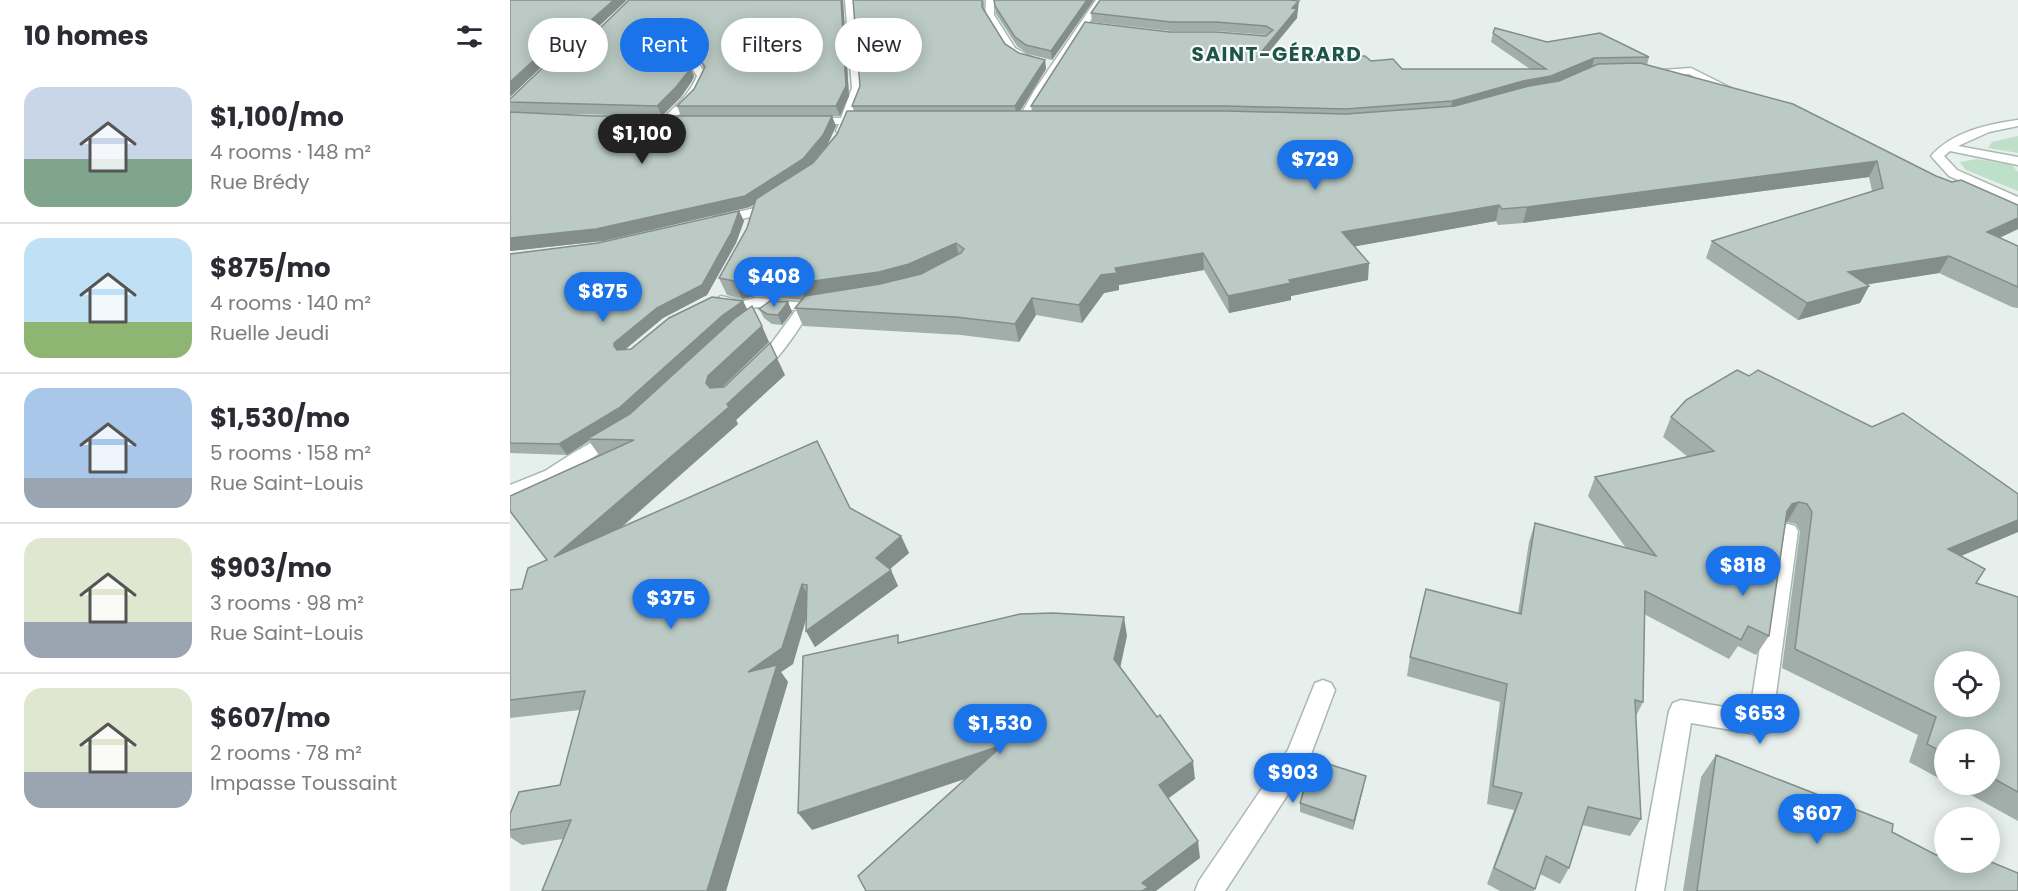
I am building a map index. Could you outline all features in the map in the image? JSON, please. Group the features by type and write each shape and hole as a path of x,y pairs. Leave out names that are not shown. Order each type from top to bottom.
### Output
{"street":[{"path":"838,139 847,121 857,88 849,0"},
{"path":"990,0 990,15 1012,50 1024,58 1055,66"},
{"path":"1022,121 1055,66 1088,27 1100,0"},
{"path":"1635,74 1691,71 1738,95 1753,100"},
{"path":"687,121 660,121 688,101 699,87 702,76 699,72"},
{"path":"795,121 882,121"},
{"path":"2018,123 1996,126 1957,139 1936,156 1953,173 2018,202"},
{"path":"1947,147 2018,161"},
{"path":"701,224 755,212 784,193"},
{"path":"749,230 755,212"},
{"path":"724,282 710,302 742,306 756,302 806,307 837,301"},
{"path":"743,323 769,305"},
{"path":"747,377 777,347 806,307"},
{"path":"510,493 552,476 633,424"},
{"path":"1650,891 1682,711 1760,724 1788,531"},
{"path":"1209,891 1298,757 1323,690"}],"green space":[{"path":"2018,136 2018,153 1988,148 1992,142"},
{"path":"1977,159 2012,165 2018,172 2018,191 1966,170 1960,162"}],"building":[{"path":"510,0 614,0 593,18 528,18 528,65 510,82"},
{"path":"629,0 841,0 842,18 835,18 835,72 845,72 846,86 836,106 677,106 694,89 702,72 709,72 709,18 620,18 620,72 688,72 657,106 510,102 510,99 538,72 608,72 608,20"},
{"path":"853,0 982,0 982,7 1005,44 1019,53 1045,60 1015,106 852,106 860,86 859,72 922,72 922,18 854,18"},
{"path":"994,0 1087,0 1051,51 1026,45 1015,37 995,6"},
{"path":"1100,0 1299,1 1292,8 1297,9 1258,56 1365,56 1371,61 1393,59 1402,69 1546,69 1493,33 1495,28 1547,42 1600,33 1649,57 1594,58 1551,76 1523,81 1452,101 1346,109 1226,106 1031,106 1085,22 1170,32 1216,32 1266,36 1273,30 1266,26 1216,22 1171,22 1091,13"},
{"path":"1640,63 1793,104 1936,176 1952,182 1961,180 2018,205 2018,218 1987,232 2018,246 2018,287 1949,256 1848,272 1869,286 1807,303 1712,241 1883,188 1877,161 1527,207 1502,209 1499,205 1342,232 1369,263 1228,296 1203,253 1115,268 1117,273 1101,275 1079,305 1032,298 1015,324 956,317 795,308 805,296 880,284 921,274 961,253 964,249 956,243 909,264 879,272 799,283 748,279 734,281 719,278 747,228 756,199 813,163 837,134 847,111 1226,111 1346,114 1455,106 1529,86 1559,81 1598,64"},
{"path":"510,112 594,116 832,116 823,135 803,159 745,196 596,229 510,238"},
{"path":"739,211 731,233 702,285 657,308 614,343 614,346 617,350 631,349 669,318 712,297 743,301 723,315 619,408 559,444 510,443 510,254 598,243"},
{"path":"770,301 788,302 778,315 767,314 759,309"},
{"path":"752,306 762,326 708,376 706,383 710,388 724,387 770,343 777,358 727,404 729,407 554,557 817,441 850,508 901,536 876,558 891,570 806,631 807,585 802,584 782,648 748,672 777,665 707,891 542,891 571,820 510,830 510,814 519,792 560,785 585,691 510,700 510,590 522,589 528,568 547,560 510,511 510,496 634,440 587,439 630,414 734,319"},
{"path":"1737,370 1749,376 1758,370 1872,427 1903,413 2018,494 2018,520 1948,549 1985,569 1976,583 2018,597 2018,792 2000,782 2000,729 1934,729 1934,748 1927,744 1936,717 2000,717 2000,651 1934,651 1934,716 1795,649 1812,512 1807,504 1799,502 1792,504 1787,511 1769,636 1748,626 1741,640 1645,591 1643,702 1635,700 1641,819 1588,807 1569,868 1546,856 1535,889 1494,868 1522,793 1493,786 1507,684 1410,657 1426,589 1521,614 1535,523 1656,556 1595,477 1714,451 1671,417 1686,400"},
{"path":"1053,613 1124,617 1114,659 1157,717 1160,715 1193,761 1159,785 1198,841 1142,883 1148,887 1142,891 866,891 858,876 1003,745 798,813 803,656 898,635 898,643 1020,614"},
{"path":"1716,755 1893,824 1892,832 1934,854 1934,873 2000,873 2000,866 2018,873 2018,891 1697,891"},
{"path":"1313,759 1366,776 1354,821 1300,803"}],"district":[{"name":"SAINT-GÉRARD","path":"1277,54"}]}
